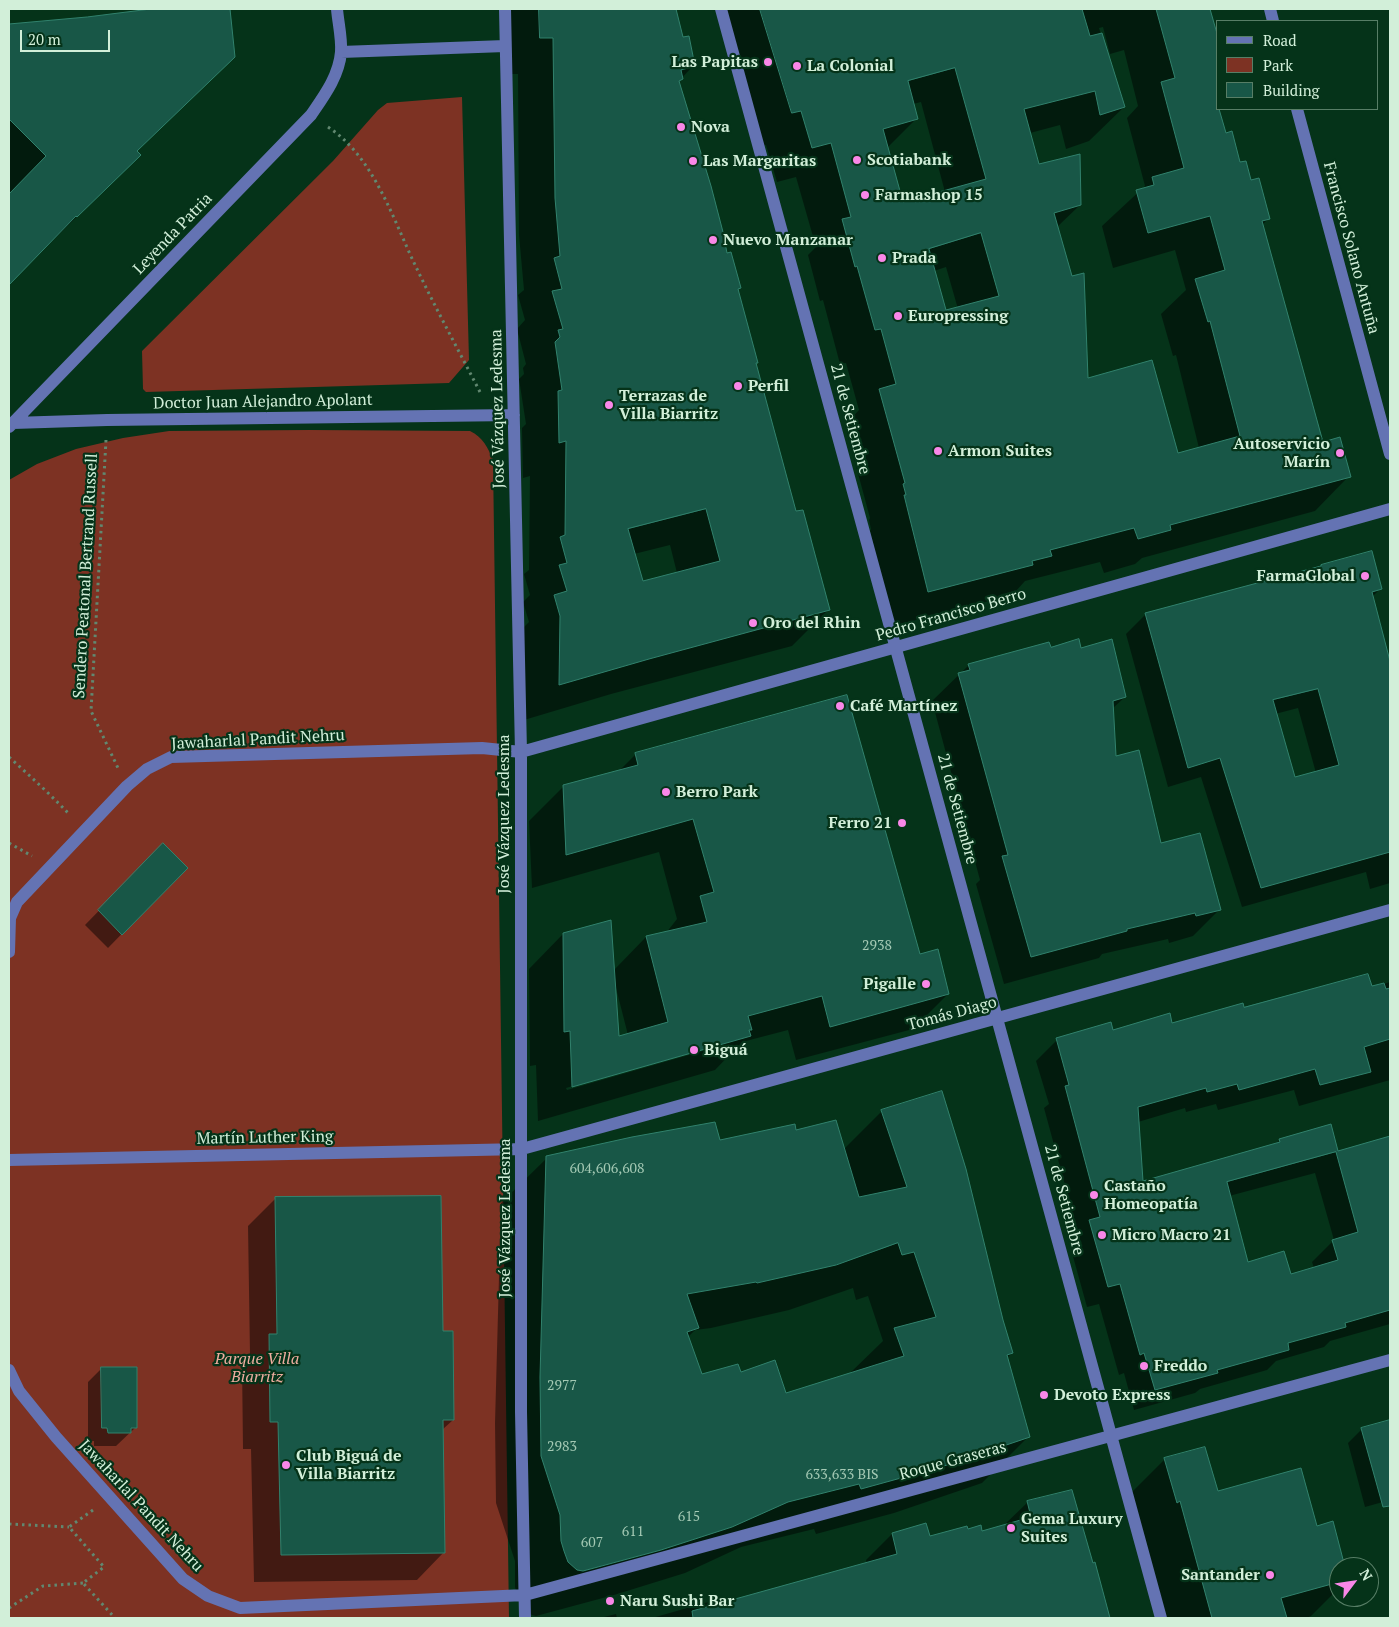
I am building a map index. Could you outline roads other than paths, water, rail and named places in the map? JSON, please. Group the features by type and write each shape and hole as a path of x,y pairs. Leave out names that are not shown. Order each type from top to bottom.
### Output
{"street":[{"name":"Leyenda Patria","path":"11,425 311,115 329,88 336,72 341,52 337,9"},
{"name":"José Vázquez Ledesma","path":"505,9 521,752 522,1412 525,1618"},
{"name":"21 de Setiembre","path":"721,9 1161,1618"},
{"path":"341,52 505,46"},
{"name":"Francisco Solano Antuña","path":"1297,110 1390,454"},
{"name":"Doctor Juan Alejandro Apolant","path":"11,425 107,420 514,416"},
{"name":"Pedro Francisco Berro","path":"521,752 1390,510"},
{"name":"Jawaharlal Pandit Nehru","path":"9,952 10,918 17,902 126,786 147,769 172,757 482,748 521,752"},
{"name":"Tomás Diago","path":"522,1149 1390,910"},
{"name":"Martín Luther King","path":"9,1160 522,1149"},
{"name":"Roque Graseras","path":"525,1595 1390,1360"},
{"name":"Jawaharlal Pandit Nehru","path":"9,1370 19,1391 56,1437 183,1579 208,1596 240,1608 525,1595"}],"place":[{"name":"Las Papitas","path":"768,62"},
{"name":"La Colonial","path":"797,66"},
{"name":"Nova","path":"681,127"},
{"name":"Scotiabank","path":"857,160"},
{"name":"Las Margaritas","path":"693,161"},
{"name":"Farmashop 15","path":"865,195"},
{"name":"Nuevo Manzanar","path":"713,240"},
{"name":"Prada","path":"882,258"},
{"name":"Europressing","path":"898,316"},
{"name":"Perfil","path":"738,386"},
{"name":"Terrazas de Villa Biarritz","path":"609,405"},
{"name":"Armon Suites","path":"938,451"},
{"name":"Autoservicio Marín","path":"1340,453"},
{"name":"FarmaGlobal","path":"1365,576"},
{"name":"Oro del Rhin","path":"753,623"},
{"name":"Café Martínez","path":"840,706"},
{"name":"Berro Park","path":"666,792"},
{"name":"Ferro 21","path":"902,823"},
{"name":"Pigalle","path":"926,984"},
{"name":"Biguá","path":"694,1050"},
{"name":"Castaño Homeopatía","path":"1094,1195"},
{"name":"Micro Macro 21","path":"1102,1235"},
{"name":"Freddo","path":"1144,1366"},
{"name":"Devoto Express","path":"1044,1395"},
{"name":"Club Biguá de Villa Biarritz","path":"286,1465"},
{"name":"Gema Luxury Suites","path":"1011,1528"},
{"name":"Santander","path":"1270,1575"},
{"name":"Naru Sushi Bar","path":"610,1601"}],"park label":[{"name":"Parque Villa Biarritz","path":"257,1368"}]}
